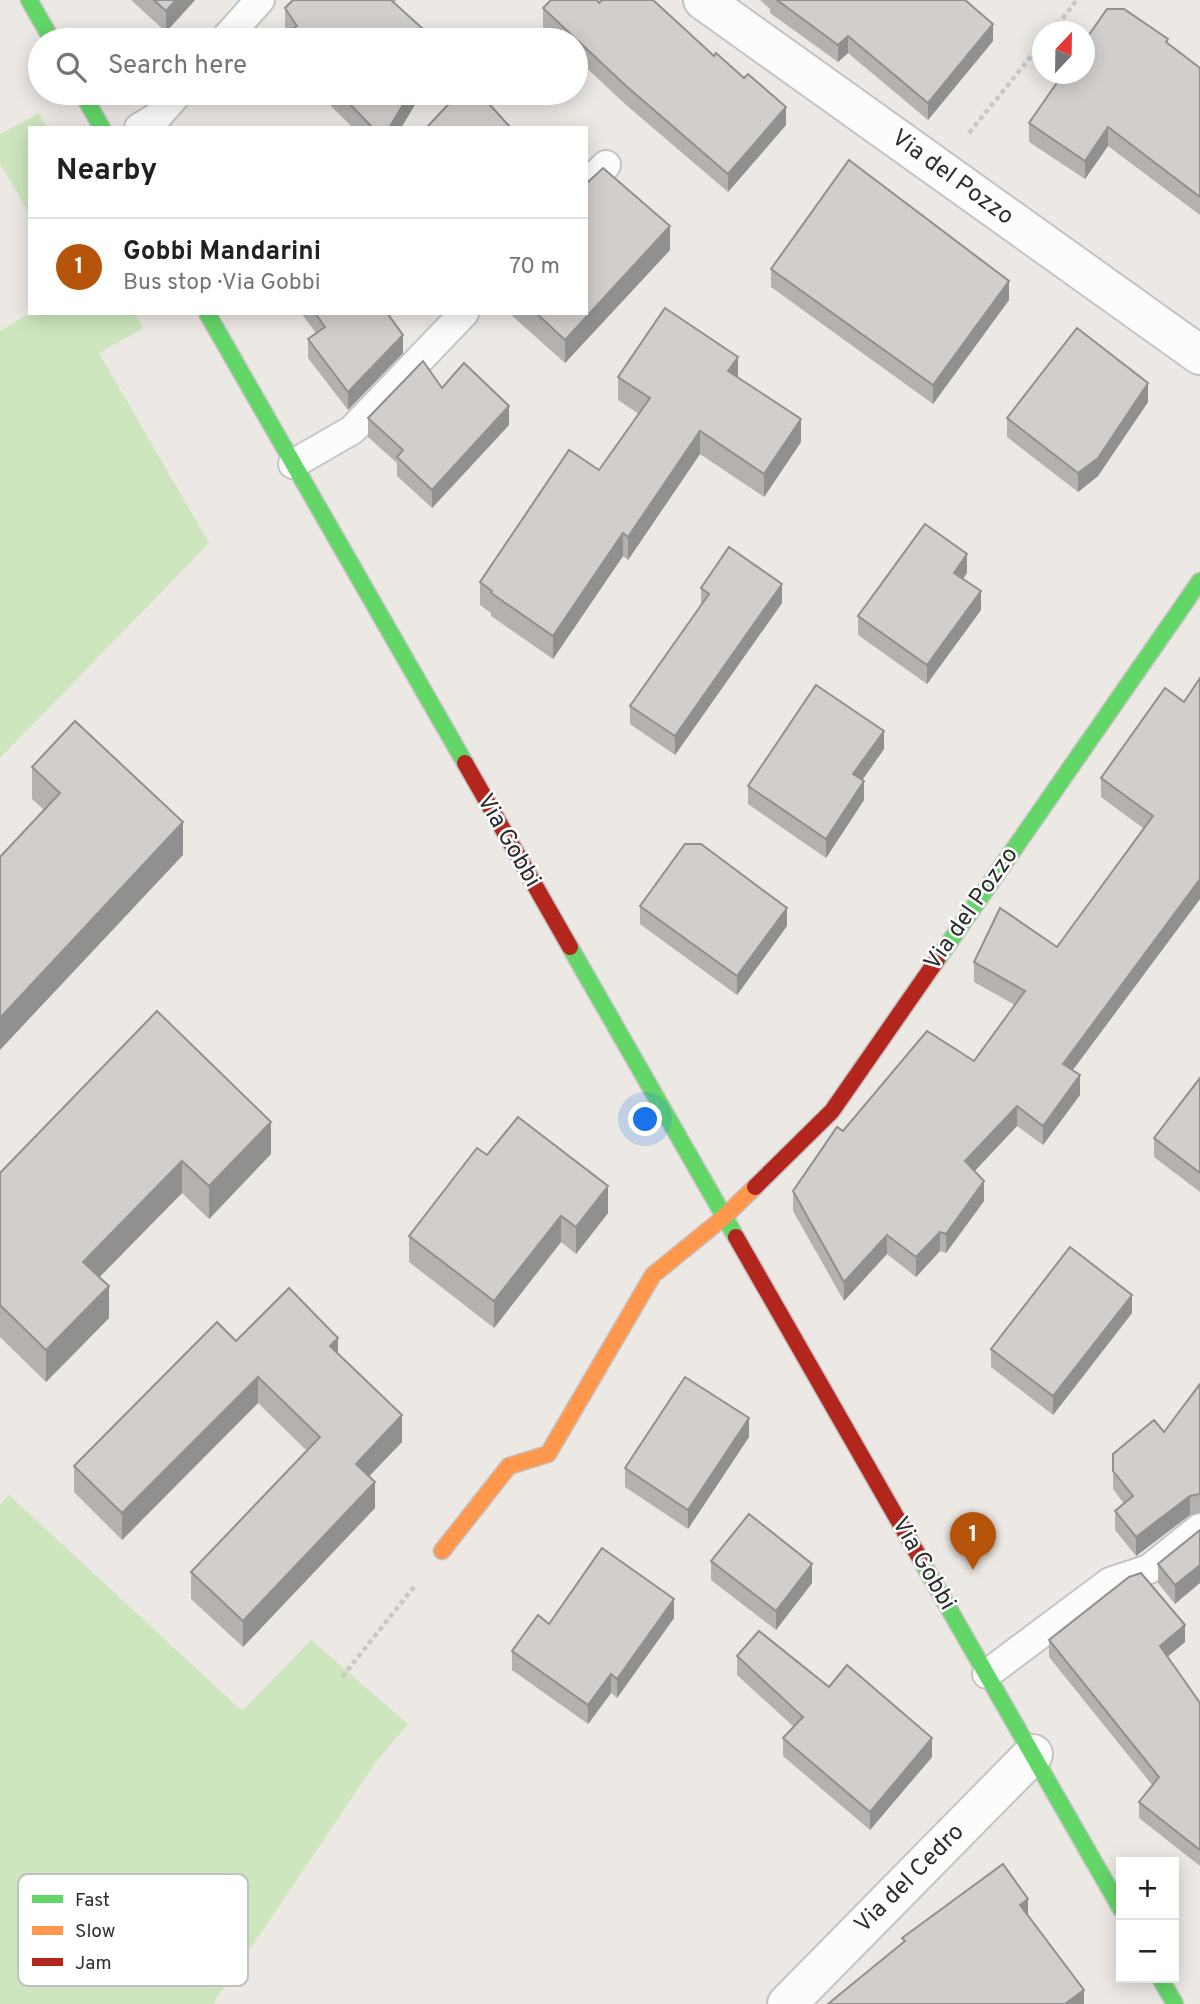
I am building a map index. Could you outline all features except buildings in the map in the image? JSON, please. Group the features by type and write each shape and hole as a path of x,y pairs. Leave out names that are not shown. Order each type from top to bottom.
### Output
{"street":[{"path":"29,0 45,28"},
{"name":"Via del Pozzo","path":"703,0 1200,355"},
{"path":"89,105 101,126"},
{"name":"Via Gobbi","path":"208,315 723,1219 1116,1900"},
{"name":"Via del Pozzo","path":"723,1219 832,1111 1200,581"},
{"path":"442,1551 509,1466 548,1454 653,1275 723,1219"},
{"name":"Via del Cedro","path":"787,2004 1033,1754"},
{"path":"1163,1983 1175,2004"}],"lane":[{"path":"235,28 260,0"},
{"path":"142,126 157,117 168,105"},
{"path":"588,183 606,165"},
{"path":"293,464 352,430 462,315"},
{"path":"987,1674 1110,1582 1149,1569 1200,1528"}],"path":[{"path":"1061,21 1077,0"},
{"path":"940,169 1032,55"},
{"path":"342,1677 442,1551"}],"green space":[{"path":"39,113 46,126 28,126 28,212 0,163 0,134"},
{"path":"28,314 136,315 143,328 99,353 209,543 0,758 0,331"},
{"path":"9,1495 242,1711 311,1640 408,1724 375,1763 248,1952 248,1874 18,1874 18,1986 225,1986 213,2004 0,2004 0,1505"}],"traffic: fast":[{"path":"29,0 45,28"},
{"path":"89,105 101,126"},
{"path":"208,315 465,763"},
{"path":"937,960 1200,581"},
{"path":"570,947 736,1237"},
{"path":"921,1560 1116,1900"},
{"path":"1163,1983 1175,2004"}],"traffic: slow":[{"path":"442,1551 509,1466 548,1454 653,1275 723,1218 755,1187"}],"traffic: jam":[{"path":"465,763 570,947"},
{"path":"755,1187 832,1111 937,960"},
{"path":"736,1237 921,1560"}],"place":[{"name":"Gobbi Mandarini","path":"973,1570"}]}
